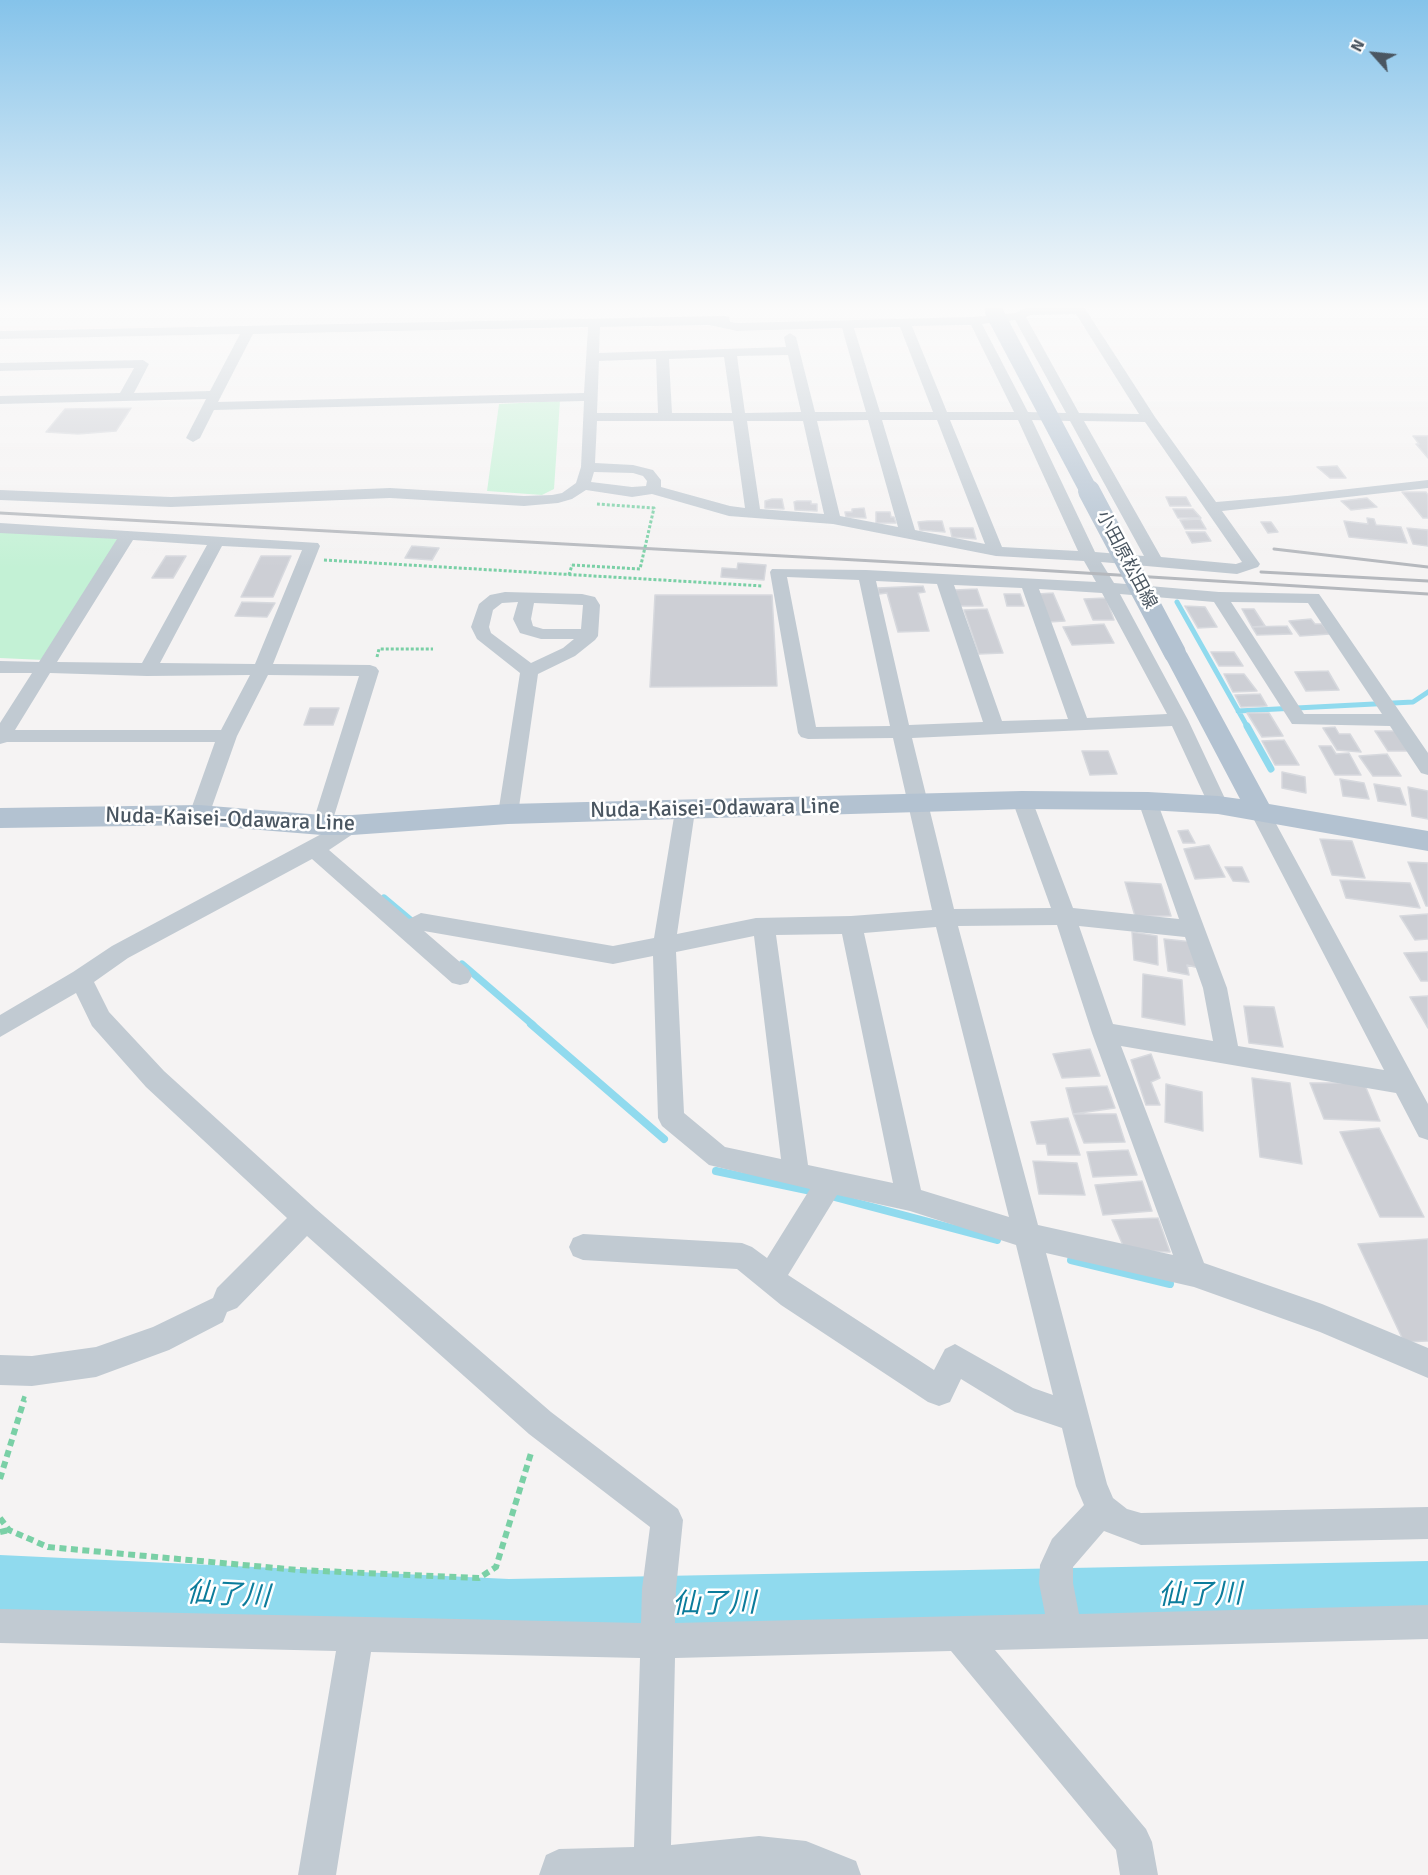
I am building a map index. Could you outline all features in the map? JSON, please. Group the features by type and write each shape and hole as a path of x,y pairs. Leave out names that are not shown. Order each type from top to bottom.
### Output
{"main road":[{"name":"小田原松田線","path":"1038,394 1261,814"},
{"name":"Nuda-Kaisei-Odawara Line","path":"0,818 199,815 318,837 352,825 508,814 685,811 1022,800 1148,801 1218,805 1428,841"}],"street":[{"path":"125,397 127,394"},
{"path":"193,438 215,394"},
{"path":"0,495 171,502 390,493 553,501 567,496 583,484 588,467 591,394"},
{"path":"664,394 666,417"},
{"path":"736,394 753,512"},
{"path":"803,394 833,519"},
{"path":"868,394 908,533"},
{"path":"934,394 996,551"},
{"path":"1012,394 1098,574 1108,588 1179,720 1218,805"},
{"path":"1061,394 1155,562"},
{"path":"583,484 607,490 632,492 652,489 729,511 833,519 996,551 1089,556 1237,569 1252,564 1133,394"},
{"path":"0,400 125,397 212,400 591,397"},
{"path":"591,417 1149,418"},
{"path":"588,467 633,469 648,473 654,480 652,489"},
{"path":"1213,507 1287,501 1428,484"},
{"path":"0,528 312,546 261,671 227,736 199,815"},
{"path":"0,737 128,535"},
{"path":"147,670 217,540"},
{"path":"1179,720 901,732 808,733 778,572 1108,588 1219,597 1313,598 1428,768"},
{"path":"867,575 917,804 945,918 1092,1486 1102,1509 1118,1522 1141,1529 1428,1523"},
{"path":"944,579 994,727"},
{"path":"1029,584 1079,723"},
{"path":"505,597 589,601 592,605 589,634 581,645 529,671 483,635 480,627 484,608 488,603 505,597"},
{"path":"1219,597 1299,720 1397,720"},
{"path":"527,598 522,619 526,628 541,634 589,634"},
{"path":"0,667 43,670 370,671 318,837 120,952 81,979 0,1027"},
{"path":"508,814 529,671"},
{"path":"0,737 227,736"},
{"path":"1022,800 1065,916 1104,1033 1194,1273"},
{"path":"1148,801 1215,988 1228,1054"},
{"path":"685,811 664,946 671,1118 718,1157 910,1199 1029,1236 1194,1273 1322,1318 1428,1363"},
{"path":"1261,814 1428,1129"},
{"path":"318,837 414,926 460,976"},
{"path":"414,926 613,955 764,927 851,925 945,918 1065,916 1194,929"},
{"path":"851,925 910,1199"},
{"path":"764,927 796,1174"},
{"path":"81,979 100,1019 155,1079 306,1218 540,1423 667,1520 659,1617 652,1866"},
{"path":"1104,1033 1404,1084"},
{"path":"770,1278 830,1183"},
{"path":"0,1370 32,1371 96,1362 159,1340 220,1305 306,1218"},
{"path":"583,1247 742,1256 791,1296 939,1391 954,1359 1026,1401 1074,1417"},
{"path":"1064,1626 1056,1583 1057,1565 1064,1551 1102,1509"},
{"path":"0,1626 356,1635 659,1617 959,1634 1064,1626 1428,1622"},
{"path":"959,1634 1132,1842 1139,1875"},
{"path":"317,1875 356,1635"},
{"path":"558,1875 559,1868 760,1865 806,1860 842,1875"}],"path":[{"path":"569,575 573,565 640,569 654,508 597,504"},
{"path":"308,560 781,586"},
{"path":"0,1479 32,1371"},
{"path":"0,1518 9,1530 48,1546 298,1570 479,1578 496,1567 540,1423"},
{"path":"0,1532 9,1530"}],"green space":[{"path":"560,401 554,489 542,495 487,491 499,404"},
{"path":"0,531 121,537 44,660 0,658"}],"building":[{"path":"131,408 116,431 78,434 46,432 65,409"},
{"path":"1413,436 1428,436 1428,458 1416,444 1419,444"},
{"path":"1337,466 1346,478 1330,478 1317,467"},
{"path":"1402,492 1426,492 1428,518 1423,518"},
{"path":"1166,497 1186,497 1191,506 1170,506"},
{"path":"1367,498 1377,507 1351,510 1341,501"},
{"path":"782,499 784,509 765,508 765,501"},
{"path":"811,501 811,504 817,504 817,511 795,510 794,502"},
{"path":"864,508 866,518 846,517 845,512"},
{"path":"1173,509 1193,509 1201,518 1178,518"},
{"path":"876,512 890,512 896,523 876,523"},
{"path":"1367,518 1374,519 1376,525 1401,527 1407,543 1349,537 1344,521 1368,524"},
{"path":"1200,519 1206,529 1185,529 1180,520"},
{"path":"942,521 945,532 920,530 918,522"},
{"path":"1261,522 1271,522 1278,532 1268,533"},
{"path":"950,528 973,528 976,539 952,537"},
{"path":"1407,528 1428,530 1428,546 1413,544"},
{"path":"1186,532 1205,532 1211,541 1192,543"},
{"path":"412,546 439,548 432,560 405,558"},
{"path":"166,556 186,556 173,578 152,578"},
{"path":"261,556 291,556 273,597 241,597"},
{"path":"738,563 766,565 764,580 721,577 722,568 737,569"},
{"path":"923,586 925,592 918,593 929,631 898,632 887,593 879,594 878,588"},
{"path":"977,589 983,606 960,606 955,590"},
{"path":"1053,593 1065,621 1049,622 1038,594"},
{"path":"1004,594 1020,594 1024,606 1007,606"},
{"path":"655,595 772,595 777,686 650,687"},
{"path":"1106,598 1114,620 1093,620 1084,599"},
{"path":"242,602 275,603 267,617 235,616"},
{"path":"1185,606 1205,607 1217,627 1198,628"},
{"path":"987,609 1003,653 979,654 964,610"},
{"path":"1242,609 1254,609 1265,626 1252,627"},
{"path":"1311,619 1315,624 1322,624 1330,634 1300,636 1289,621"},
{"path":"1104,624 1114,643 1072,645 1063,627"},
{"path":"1287,626 1292,634 1257,635 1252,627"},
{"path":"1211,652 1234,652 1243,666 1219,666"},
{"path":"1328,671 1339,690 1306,691 1295,672"},
{"path":"1224,674 1244,674 1257,691 1233,692"},
{"path":"1260,694 1267,706 1241,707 1235,695"},
{"path":"310,708 339,708 333,725 304,725"},
{"path":"1247,713 1269,713 1283,736 1262,737"},
{"path":"1335,727 1339,734 1350,734 1361,752 1337,750 1323,728"},
{"path":"1375,731 1395,731 1408,751 1388,751"},
{"path":"1284,740 1299,765 1275,765 1262,741"},
{"path":"1319,746 1331,746 1336,754 1349,753 1361,775 1335,775"},
{"path":"1082,751 1108,751 1117,774 1090,775"},
{"path":"1387,754 1401,776 1373,776 1359,756"},
{"path":"1282,772 1305,777 1306,793 1282,788"},
{"path":"1340,779 1364,783 1369,799 1343,796"},
{"path":"1374,784 1400,788 1406,805 1378,801"},
{"path":"1408,787 1428,791 1428,819 1412,816"},
{"path":"1188,830 1195,843 1183,843 1178,831"},
{"path":"1320,839 1352,841 1365,878 1332,875"},
{"path":"1209,845 1225,877 1195,879 1184,849"},
{"path":"1408,862 1428,863 1428,906 1426,906"},
{"path":"1225,867 1242,867 1249,882 1233,881"},
{"path":"1340,880 1410,883 1420,908 1346,898"},
{"path":"1125,882 1161,884 1171,916 1135,916"},
{"path":"1428,914 1428,939 1415,940 1400,916"},
{"path":"1132,932 1157,936 1158,965 1134,960"},
{"path":"1164,939 1193,942 1199,968 1187,965 1189,975 1168,971"},
{"path":"1428,952 1428,981 1421,981 1404,953"},
{"path":"1143,974 1182,980 1185,1025 1142,1017"},
{"path":"1428,996 1428,1028 1410,997"},
{"path":"1244,1006 1274,1007 1283,1047 1249,1043"},
{"path":"1090,1049 1100,1076 1062,1078 1053,1054"},
{"path":"1151,1054 1160,1078 1151,1082 1160,1105 1146,1105 1131,1060"},
{"path":"1252,1078 1290,1083 1302,1164 1260,1157"},
{"path":"1310,1083 1364,1083 1380,1121 1324,1119"},
{"path":"1166,1084 1202,1092 1203,1131 1165,1122"},
{"path":"1107,1086 1115,1108 1073,1114 1066,1088"},
{"path":"1073,1114 1116,1114 1125,1142 1084,1143"},
{"path":"1068,1118 1080,1155 1048,1155 1046,1144 1037,1144 1031,1122"},
{"path":"1379,1128 1424,1217 1380,1217 1340,1132"},
{"path":"1128,1150 1137,1175 1093,1177 1087,1152"},
{"path":"1033,1161 1077,1163 1085,1195 1039,1194"},
{"path":"1142,1181 1152,1211 1103,1215 1095,1185"},
{"path":"1158,1218 1170,1252 1125,1250 1112,1220"},
{"path":"1428,1239 1428,1341 1404,1342 1358,1244"}],"waterway":[{"path":"1177,602 1238,711"},
{"path":"1238,711 1413,702 1428,692"},
{"path":"1238,711 1248,728"},
{"path":"1247,726 1271,769"},
{"path":"384,898 415,924"},
{"path":"462,964 533,1025"},
{"path":"531,1024 664,1139"},
{"path":"716,1171 816,1192"},
{"path":"827,1195 997,1240"},
{"path":"1071,1260 1170,1284"},
{"name":"仙了川","path":"0,1585 509,1609 1428,1591"}],"railway":[{"path":"0,513 1020,569 1428,594"},
{"path":"1274,549 1428,567"},
{"path":"1261,572 1428,581"}]}
